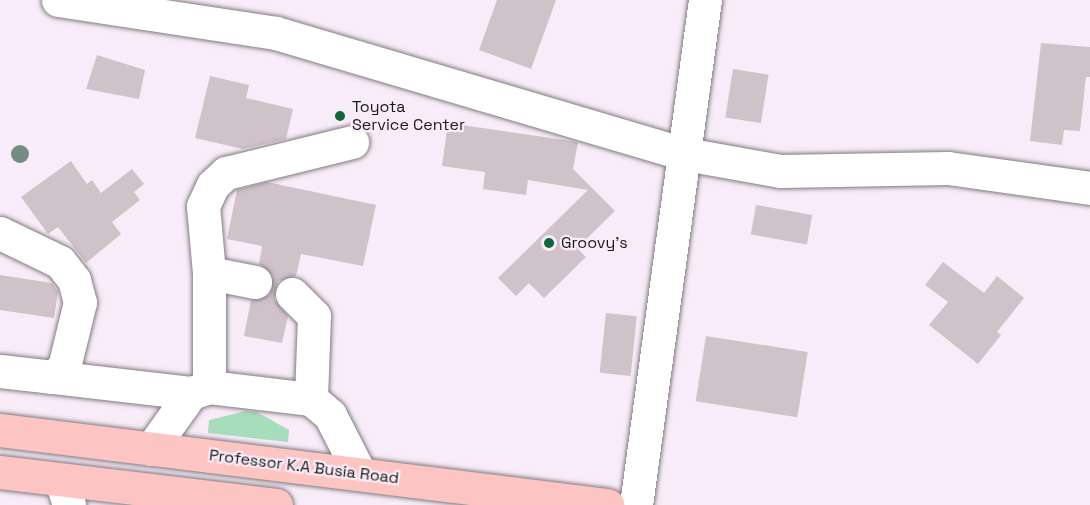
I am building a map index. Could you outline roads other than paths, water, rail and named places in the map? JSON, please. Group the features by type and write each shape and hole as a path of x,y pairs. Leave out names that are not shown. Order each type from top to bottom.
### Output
{"main road":[{"name":"Professor K.A Busia Road","path":"0,430 608,505"},
{"path":"292,505 298,466"},
{"path":"0,472 65,492 276,505"}],"street":[{"path":"58,0 276,33 685,154 780,171 948,168 1090,188"},
{"path":"636,505 705,0"},
{"path":"151,449 200,390 209,273 203,206 213,185 226,173 352,142"},
{"path":"0,233 60,262 74,280 80,302 77,326 64,367 53,377"},
{"path":"209,273 255,282"},
{"path":"292,294 314,315 311,399"},
{"path":"0,371 311,399 330,415 360,474"}],"place":[{"name":"Toyota Service Center","path":"340,116"},
{"name":"Groovy's","path":"549,243"}]}
